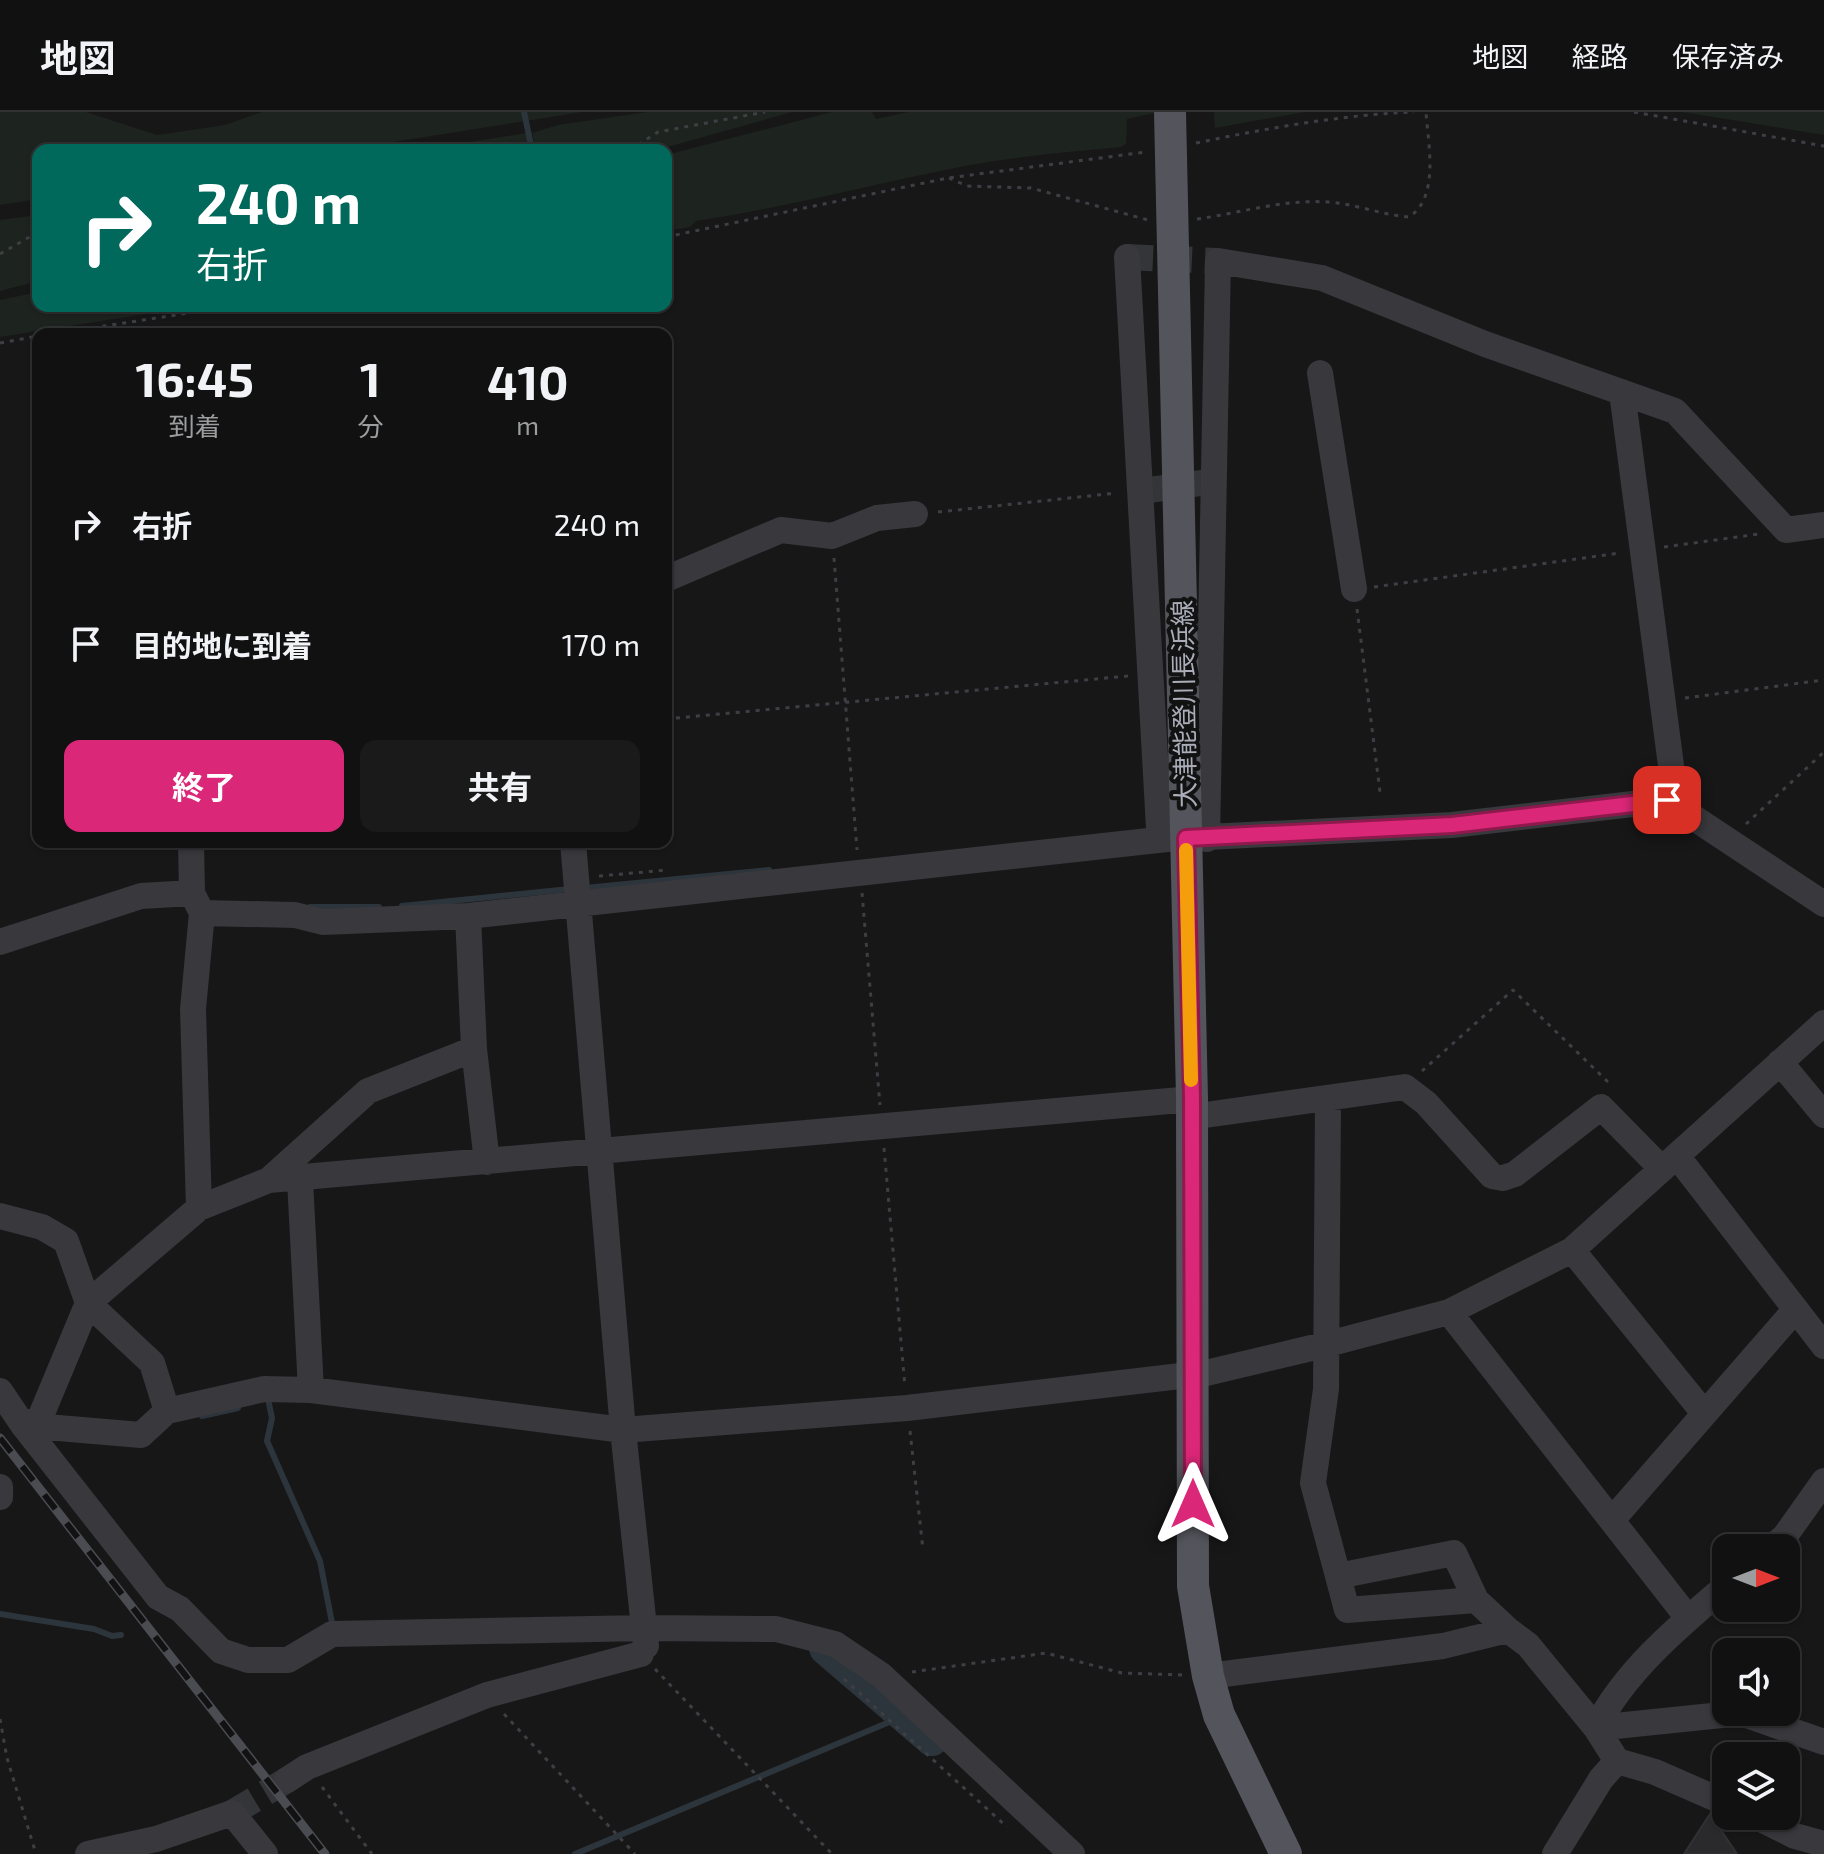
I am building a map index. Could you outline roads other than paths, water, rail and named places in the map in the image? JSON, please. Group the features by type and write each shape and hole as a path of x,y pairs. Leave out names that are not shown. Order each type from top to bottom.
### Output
{"main road":[{"name":"大津能登川長浜線","path":"1170,133 1192,1108 1193,1586 1208,1676 1219,1715 1286,1854"}],"street":[{"path":"1127,257 1159,828 1187,838"},
{"path":"1187,838 1218,261 1322,278 1485,344 1675,411 1786,530 1824,525"},
{"path":"1320,373 1354,589"},
{"path":"1622,392 1672,773"},
{"path":"672,576 781,530 832,536 877,518 915,514"},
{"path":"0,942 141,896 295,915 323,922 468,916 577,894 859,865 1187,838 1452,825 1667,800 1824,904"},
{"path":"192,848 197,903 193,1009 199,1208"},
{"path":"573,848 644,1643"},
{"path":"468,916 474,1049 487,1162"},
{"path":"23,1425 141,1435 163,1415 264,1389 311,1390 623,1430 907,1408 1193,1375 1449,1312 1572,1250 1824,1023"},
{"path":"23,1425 40,1418 85,1308 199,1208 269,1180 368,1091 474,1049"},
{"path":"1780,1062 1824,1115"},
{"path":"269,1180 300,1180 882,1128 1328,1101 1405,1087 1426,1103 1492,1176 1503,1178 1515,1174 1601,1107 1670,1163 1824,1346"},
{"path":"1328,1101 1328,1344 1326,1389 1313,1483 1347,1610 1476,1600"},
{"path":"300,1180 311,1390"},
{"path":"0,1216 58,1233 66,1241 85,1308 152,1363 163,1415"},
{"path":"1572,1250 1704,1413"},
{"path":"1612,1520 1795,1310"},
{"path":"1449,1312 1688,1618"},
{"path":"0,1391 23,1425 158,1597 180,1609 221,1651 248,1660 288,1660 332,1634 644,1643 776,1629 835,1644 881,1675 1072,1854"},
{"path":"1786,1534 1824,1481"},
{"path":"0,1487 0,1497"},
{"path":"1338,1576 1454,1553 1476,1600 1528,1645 1596,1728 1617,1761 1655,1772 1712,1797"},
{"path":"1596,1728 1609,1701 1688,1618 1712,1598"},
{"path":"1373,1610 1381,1656"},
{"path":"1208,1676 1381,1656 1443,1646 1508,1630"},
{"path":"297,1773 487,1695 644,1643"},
{"path":"1596,1728 1741,1713 1824,1742"},
{"path":"1555,1854 1601,1779 1617,1761"},
{"path":"88,1854 162,1846 232,1813 265,1854"},
{"path":"1783,1830 1824,1844"}],"waterway":[{"path":"524,112 531,144"},
{"path":"585,888 769,870"},
{"path":"402,906 570,889"},
{"path":"310,907 379,907"},
{"path":"268,1399 272,1418 267,1441 320,1561 333,1628"},
{"path":"202,1416 238,1408"},
{"path":"0,1614 94,1629 112,1636 121,1635"},
{"path":"826,1648 932,1739"},
{"path":"575,1854 906,1715"}],"tunnel":[{"path":"1127,257 1218,261"},
{"path":"1141,491 1216,481"},
{"path":"232,1813 287,1780"}],"railway":[{"path":"0,1438 325,1854"}]}
